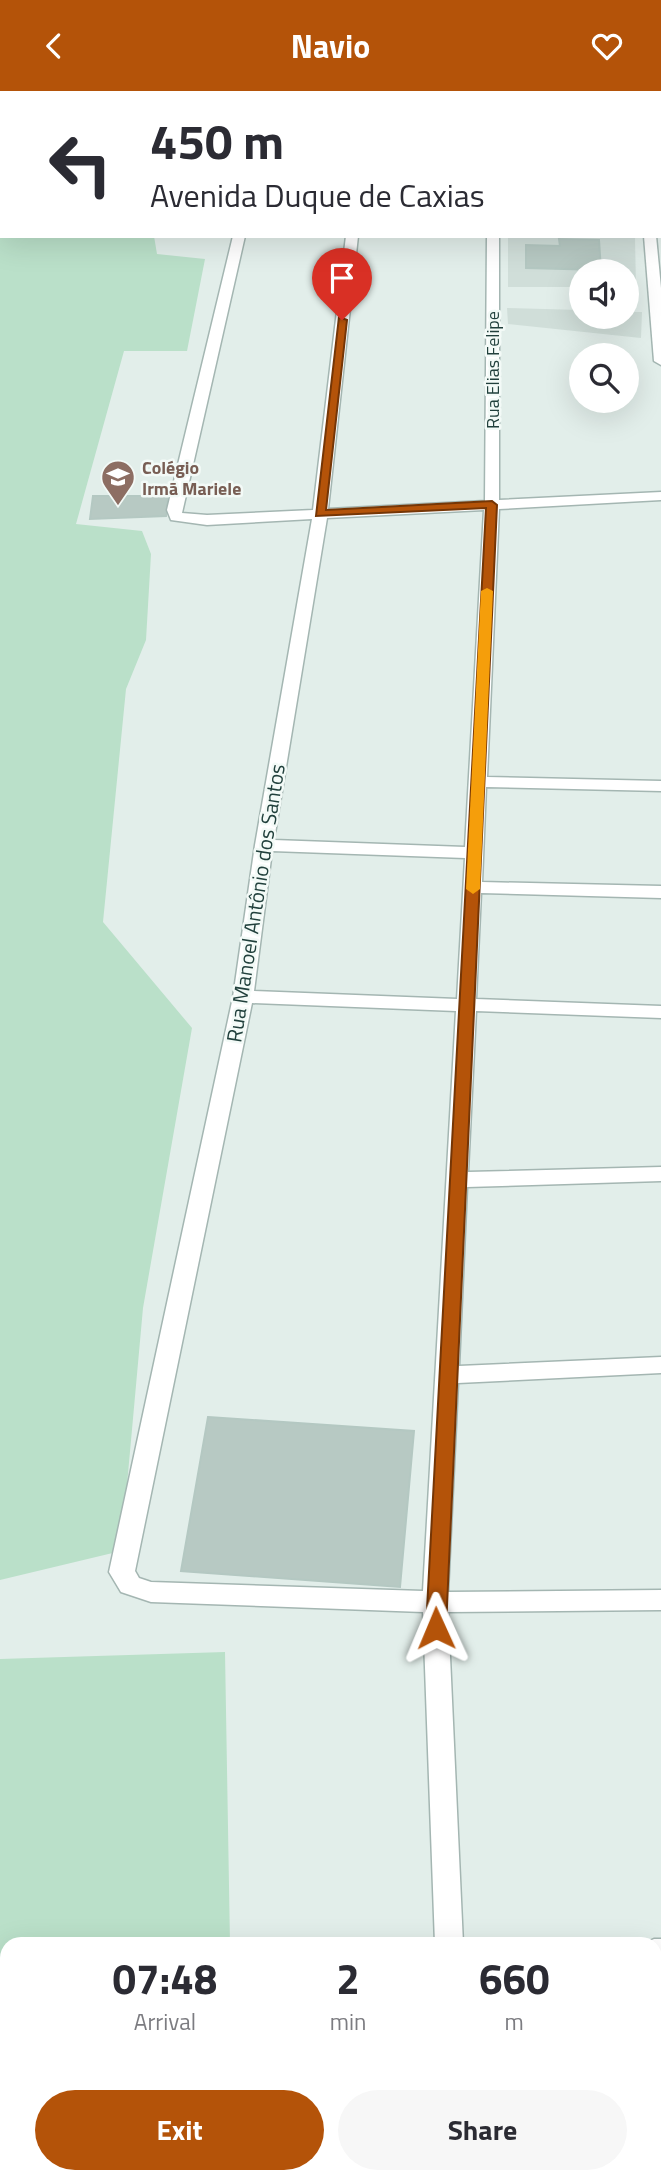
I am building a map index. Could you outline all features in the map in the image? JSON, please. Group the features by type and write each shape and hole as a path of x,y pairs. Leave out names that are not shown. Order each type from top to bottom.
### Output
{"street":[{"path":"239,238 174,510 176,517 189,520 661,496"},
{"name":"Rua Manoel Antônio dos Santos","path":"352,238 320,514 264,845 243,997 122,1572 130,1585 151,1592 435,1602"},
{"name":"Rua Elias Felipe","path":"449,1937 435,1602 449,1375 456,1179 492,505 493,238"},
{"path":"650,238 661,361"},
{"path":"478,782 661,786"},
{"path":"264,845 474,853"},
{"path":"473,887 661,892"},
{"path":"243,997 661,1012"},
{"path":"456,1179 661,1174"},
{"path":"449,1375 661,1365"},
{"path":"435,1602 661,1600"}],"shaded area":[{"path":"508,238 635,238 635,259 569,259 569,287 508,287"},
{"path":"507,308 569,310 569,329 639,329 639,312 642,312 641,338 508,324"}],"green space":[{"path":"0,238 154,238 157,254 205,259 187,351 124,351 76,524 142,531 151,554 146,640 126,689 103,922 192,1028 143,1308 121,1551 0,1580"},
{"path":"225,1652 230,1937 0,1937 0,1659"}],"building":[{"path":"559,239 599,240 600,259 569,259 569,269 526,268 526,245 560,246"},
{"name":"Colégio Irmã Mariele","path":"93,496 168,496 166,516 90,519"},
{"path":"208,1417 414,1431 400,1587 181,1571"}],"slow traffic":[{"path":"473,889 487,591"}],"place":[{"name":"Colégio Irmã Mariele","path":"118,507"}],"route":[{"path":"342,320 320,514 492,505 456,1179 449,1375 435,1602 436,1628"}]}
